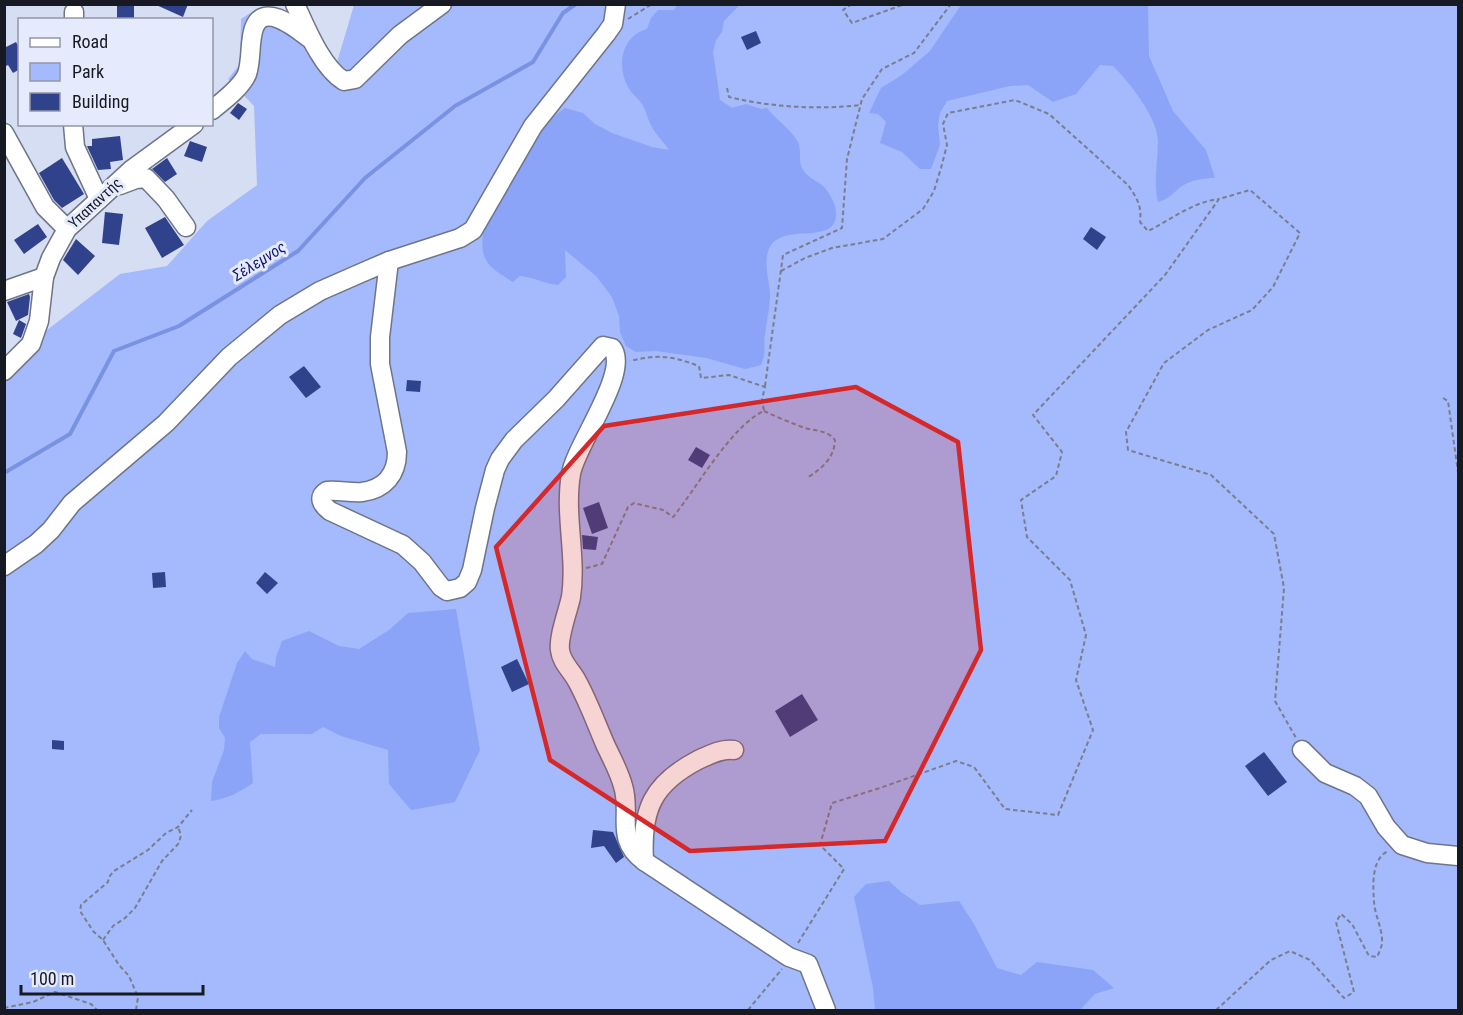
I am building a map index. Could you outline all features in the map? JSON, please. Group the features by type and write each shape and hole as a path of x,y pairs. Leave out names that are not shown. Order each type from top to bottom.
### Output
{"street":[{"path":"295,4 312,41 339,78 344,81 350,80 365,70 400,35 442,4"},
{"path":"4,566 36,544 51,530 72,503 166,423 206,380 255,334 280,315 320,291 389,261 460,238 473,230 533,126 613,24 616,4"},
{"path":"213,109 244,79 250,62 254,30 261,19 272,17 286,20 312,41"},
{"path":"73,126 75,147 104,194 136,179 146,178 166,199 186,227"},
{"name":"Υπαπαντής","path":"4,371 31,344 39,321 44,277 51,258 67,229 131,170 191,126"},
{"path":"4,133 45,207 67,229"},
{"path":"389,261 380,337 380,364 397,452 394,473 377,487 363,492 327,491 323,493 322,505 330,511 403,545 422,562 441,587 447,591 460,588 467,582 472,570 495,470 507,449 577,377 603,346 610,346 615,351 616,363 608,392 572,466 569,496 574,571 566,621 560,642 561,656 577,680 624,787 628,841 632,850 785,964 807,964 826,1011"},
{"path":"4,291 44,277"},
{"path":"644,861 643,826 651,803 661,788 683,769 701,759 728,749 734,750"},
{"path":"1302,750 1325,773 1355,786 1368,796 1386,827 1402,845 1427,853 1458,856"}],"path":[{"path":"852,4 843,9 852,23 905,4"},
{"path":"764,411 762,399 783,255 842,228 847,159 862,99 882,69 914,53 951,4"},
{"path":"727,88 729,97 742,100 798,106 860,105"},
{"path":"781,271 831,248 883,239 904,225 923,209 934,191 946,145 943,124 948,113 1016,100 1049,114 1128,185 1138,199 1141,211 1140,222 1148,231 1169,221 1187,208 1207,200 1220,199 1251,190 1300,233 1272,287 1252,310 1208,330 1164,363 1126,432 1128,450 1211,475 1274,534 1284,588 1275,701 1302,750"},
{"path":"748,1011 785,964 844,869 820,845 832,803 880,789 956,761 974,767 1005,809 1058,815 1093,730 1076,680 1086,635 1070,580 1027,537 1021,500 1056,476 1062,452 1033,415 1165,275 1220,199"},
{"path":"616,363 646,356 679,358 699,366 701,378 729,375 765,387"},
{"path":"1443,398 1448,401 1458,472"},
{"path":"574,571 602,564 628,507 634,503 663,510 673,517 745,424 752,417 764,411 807,429 819,430 832,436 835,440 831,457 822,468 807,477"},
{"path":"136,1011 138,997 129,976 119,965 104,940 93,931 80,911 81,904 108,882 114,871 148,850 166,833 178,827 192,810"},
{"path":"104,940 113,926 135,908 162,861 179,843 181,835 178,827"},
{"path":"1216,1011 1271,960 1290,951 1310,960 1344,998 1354,992 1336,922 1341,914 1352,924 1369,956 1377,957 1382,946 1374,903 1375,868 1382,854 1402,845"},
{"path":"4,1008 33,1002 55,992 91,1004 97,1011"}],"highlighted area":[{"path":"856,387 958,442 981,650 885,841 690,851 550,760 496,547 604,426"}],"green space":[{"path":"354,5 1458,5 1458,1010 5,1010 5,357 25,338 31,320 47,330 120,274 167,266 207,221 257,185 254,106 228,79 240,64 241,19 258,8 286,11 318,66 332,79"}],"shaded area":[{"path":"677,5 740,5 724,21 713,52 720,100 732,108 746,104 761,109 767,108 795,137 799,145 802,168 825,189 836,210 833,224 827,230 782,237 774,242 768,252 770,298 764,356 761,365 745,369 706,358 656,351 636,352 626,346 620,332 619,316 612,297 596,276 565,250 566,277 558,285 520,276 513,282 490,266 482,247 484,226 510,179 541,131 565,108 583,113 595,124 612,133 652,147 669,150 649,122 641,103 628,87 622,70 622,61 627,45 632,38 647,29 651,18 658,10 674,10"},
{"path":"961,5 1148,5 1149,56 1173,111 1206,150 1215,178 1190,182 1158,202 1156,172 1158,141 1153,122 1142,101 1113,66 1100,65 1076,94 1053,102 1028,85 1010,86 947,101 940,113 938,126 940,145 931,169 920,169 902,152 880,143 886,122 878,114 869,113 881,88 902,75 930,51"},
{"path":"456,609 480,750 455,802 411,810 389,784 388,750 341,736 323,727 312,734 261,734 250,742 253,783 233,795 211,801 212,782 224,750 225,738 219,728 219,717 237,663 245,651 252,659 275,667 282,641 309,631 339,646 359,649 389,630 408,613"},
{"path":"889,881 920,905 959,901 997,968 1021,975 1037,962 1093,970 1114,988 1095,994 1080,1010 875,1010 873,988 854,897 866,884"}],"building":[{"path":"117,4 134,4 134,18 117,18"},
{"path":"154,4 188,4 183,17"},
{"path":"756,31 761,43 747,50 741,37"},
{"path":"16,42 18,46 18,70 13,73 8,65 4,67 4,48"},
{"path":"238,103 247,109 239,120 230,113"},
{"path":"120,136 123,160 110,162 111,169 98,170 87,146 92,146 92,139"},
{"path":"190,141 207,147 202,162 184,156"},
{"path":"62,158 84,194 62,208 54,200 39,173"},
{"path":"167,158 177,174 165,182 152,169"},
{"path":"105,212 123,214 119,245 102,243"},
{"path":"165,217 184,245 162,258 145,228"},
{"path":"38,224 47,237 24,254 14,240"},
{"path":"1091,227 1106,237 1097,250 1083,239"},
{"path":"76,239 95,256 78,275 63,260"},
{"path":"29,294 28,315 16,321 7,302"},
{"path":"19,320 26,324 21,338 13,334"},
{"path":"304,366 321,387 306,398 289,377"},
{"path":"407,380 421,381 420,392 406,391"},
{"path":"696,447 710,455 702,468 688,460"},
{"path":"599,502 608,528 592,534 583,508"},
{"path":"582,535 598,537 596,550 583,549"},
{"path":"165,572 166,587 153,588 152,573"},
{"path":"265,572 278,583 267,594 256,583"},
{"path":"517,659 529,684 512,692 501,667"},
{"path":"802,694 818,720 790,737 775,711"},
{"path":"52,740 64,741 64,750 52,749"},
{"path":"1264,752 1287,782 1268,796 1245,766"},
{"path":"593,830 613,832 624,857 616,863 604,846 591,848"}],"waterway":[{"name":"Σέλεμνος","path":"4,473 70,434 114,351 179,326 298,251 365,178 455,106 533,62 563,13 576,4"}]}
